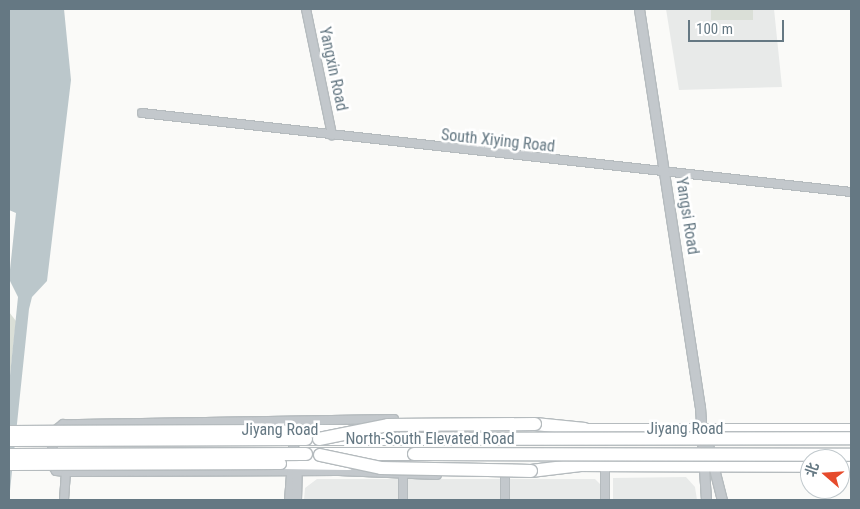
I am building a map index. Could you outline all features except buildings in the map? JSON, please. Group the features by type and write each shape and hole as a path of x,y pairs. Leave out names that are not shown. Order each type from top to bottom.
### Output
{"highway":[{"path":"319,439 388,425 535,424 585,428"},
{"name":"North-South Elevated Road","path":"9,440 851,438"},
{"name":"North-South Elevated Road","path":"9,455 851,455"},
{"path":"320,455 382,468 531,470 581,465"}],"main road":[{"name":"Jiyang Road","path":"9,431 585,428 851,430"},
{"name":"Jiyang Road","path":"9,464 291,467 800,466"}],"street":[{"name":"Yangxin Road","path":"306,9 332,135"},
{"name":"Yangsi Road","path":"639,9 703,428"},
{"name":"South Xiying Road","path":"142,113 851,192"},
{"path":"581,465 542,476 403,475 291,467 66,472 56,471 52,465 53,432 63,424 534,418 585,428"},
{"path":"703,428 702,465 706,500"},
{"path":"703,428 717,466 722,500"},
{"path":"289,500 295,430"},
{"path":"605,465 605,500"},
{"path":"291,467 296,500"},
{"path":"64,500 66,472"},
{"path":"403,475 403,500"},
{"path":"505,476 505,500"}],"shaded area":[{"path":"9,9 64,9 71,80 47,281 32,297 29,309 9,500 9,385 18,297 9,279 16,213 9,210"},
{"path":"666,9 774,9 782,87 679,90"},
{"path":"711,9 753,9 753,20 711,20"},
{"path":"9,312 16,321 9,385"},
{"path":"686,477 695,487 697,500 613,500 613,478"},
{"path":"317,479 595,479 601,485 601,500 304,500 305,488"}]}
